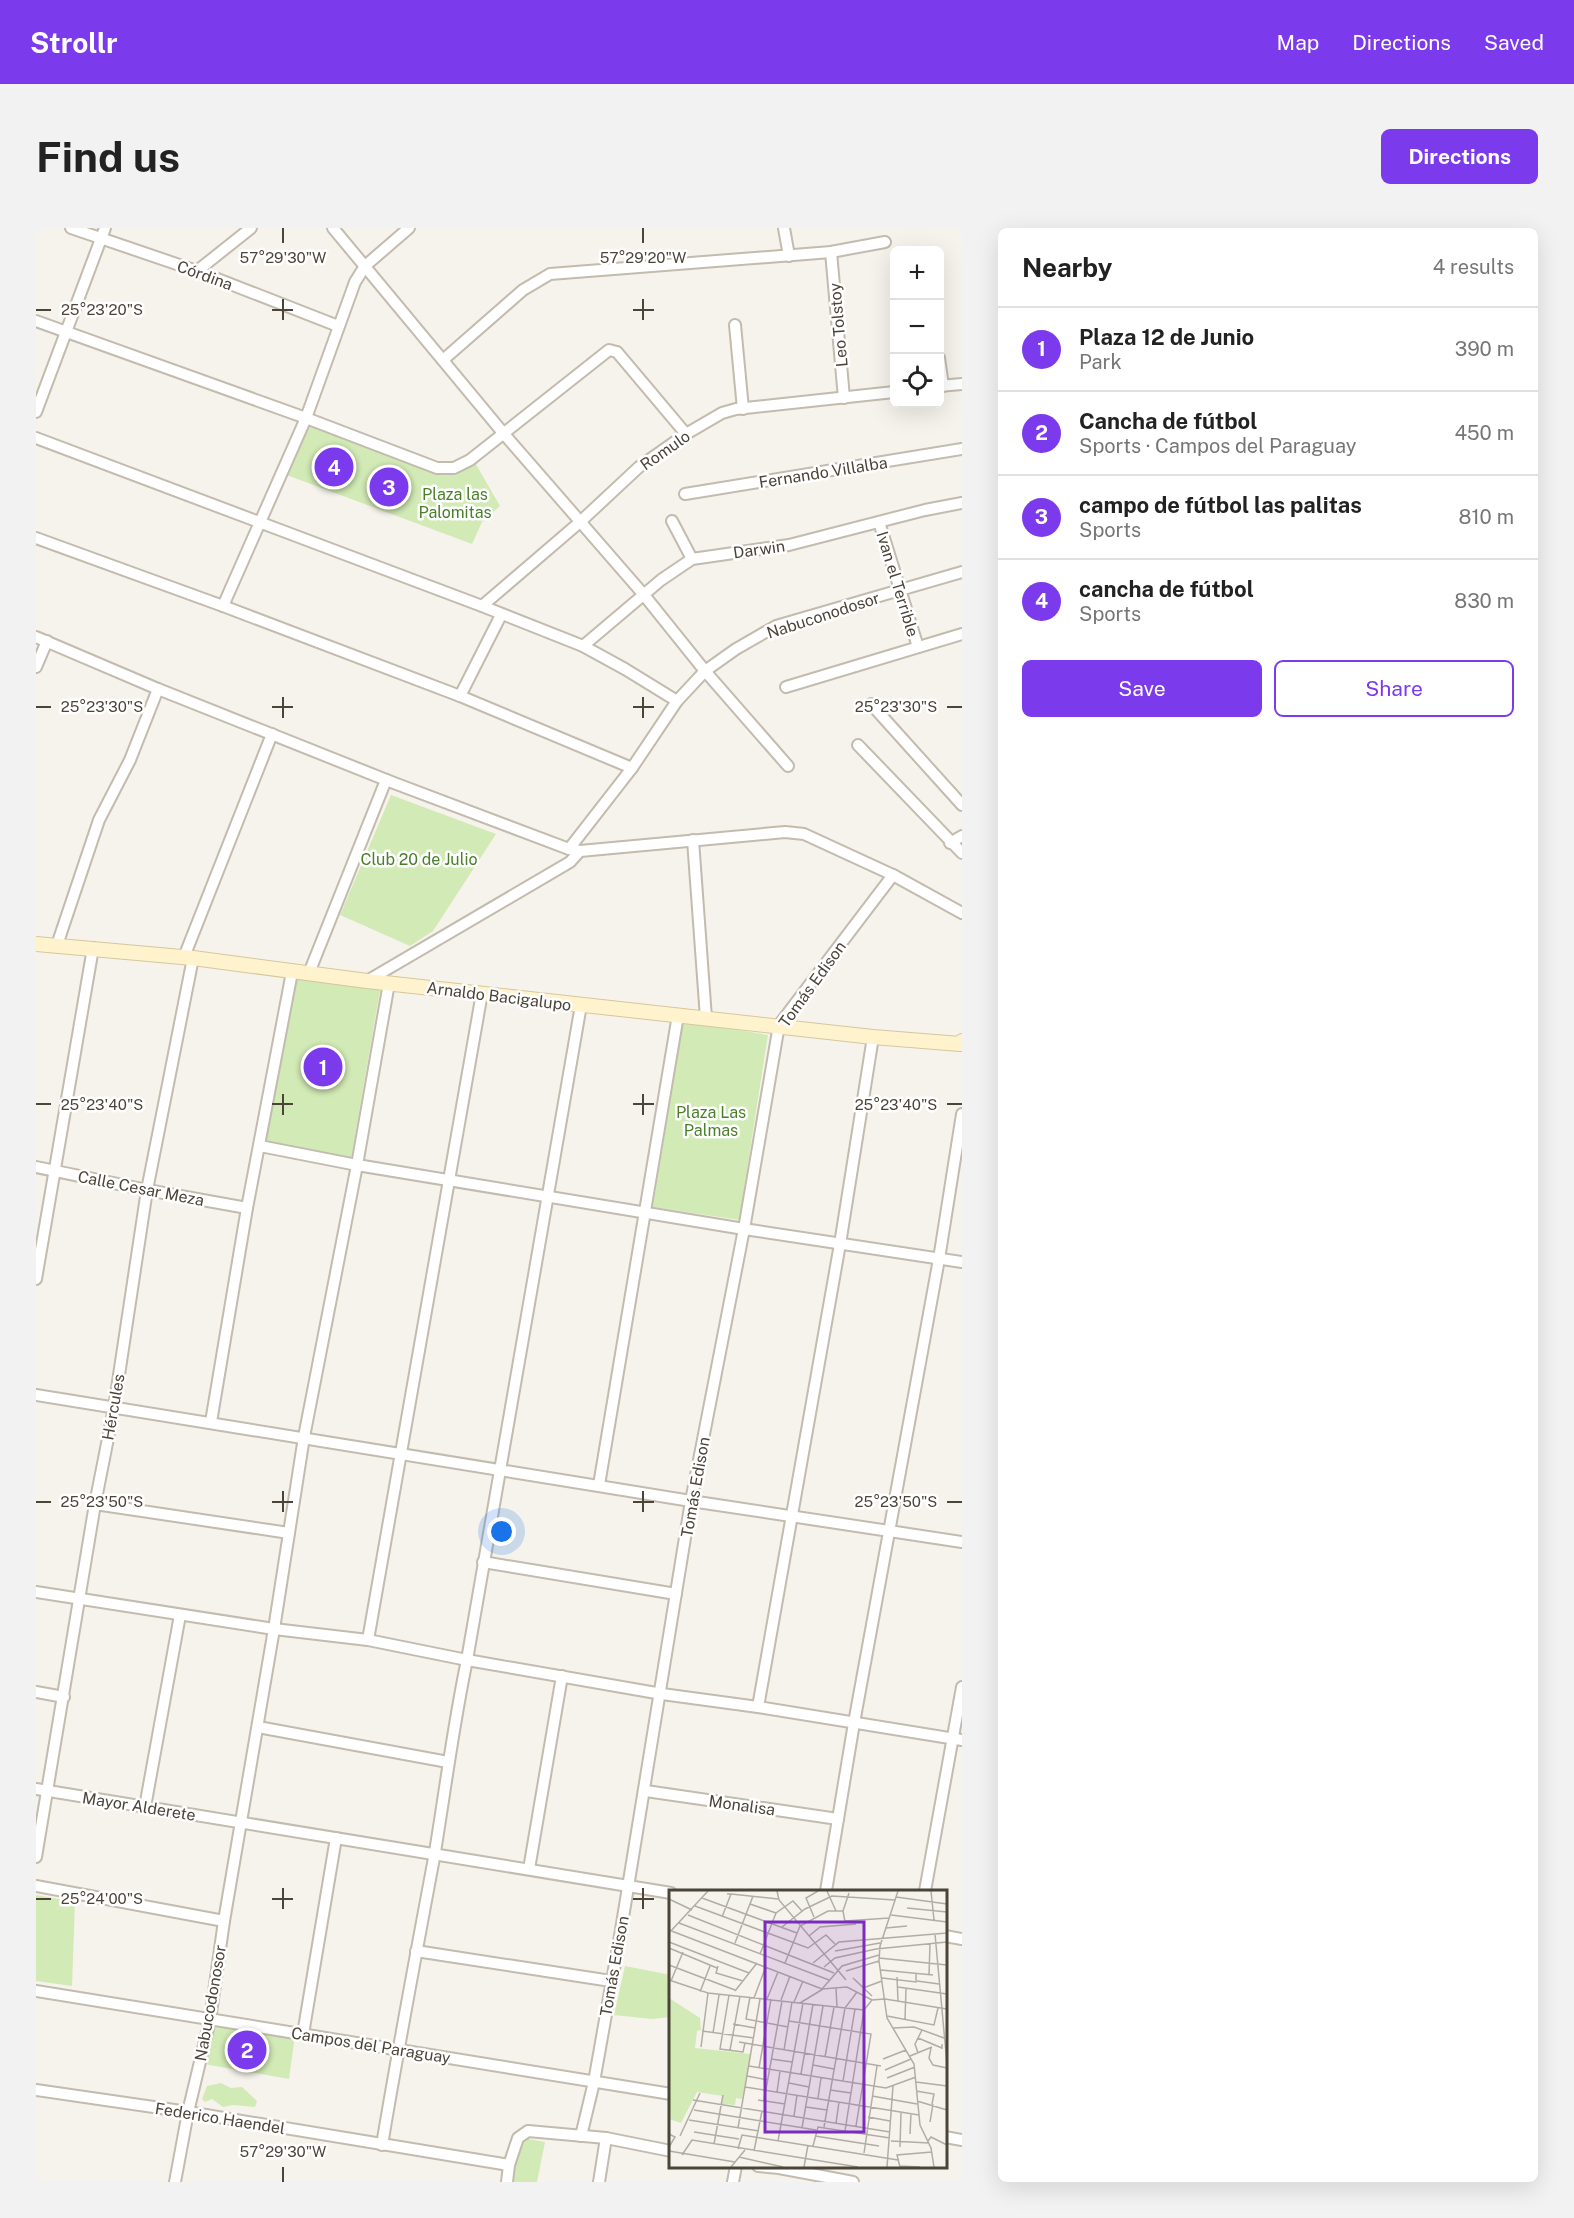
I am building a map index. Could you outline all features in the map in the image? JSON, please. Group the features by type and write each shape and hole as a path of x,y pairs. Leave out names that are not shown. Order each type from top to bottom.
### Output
{"street":[{"name":"Córdina","path":"71,228 103,233 338,326"},
{"path":"197,271 251,228"},
{"path":"333,228 504,434 788,766"},
{"path":"223,606 306,418 355,282 365,266 409,228"},
{"path":"784,228 789,256"},
{"path":"36,412 103,233"},
{"path":"443,360 523,290 550,274 831,252 885,242"},
{"name":"Leo Tolstoy","path":"831,252 844,398"},
{"path":"36,321 439,468 457,468 470,460 609,350 617,352 686,434"},
{"path":"735,325 743,409"},
{"path":"944,386 962,384"},
{"name":"Romulo","path":"482,606 580,522 639,467 686,434 722,413 890,392"},
{"path":"36,438 583,646 677,701"},
{"name":"Fernando Villalba","path":"685,494 962,449"},
{"name":"Darwin","path":"583,646 644,595 692,559 789,545 962,503"},
{"path":"672,521 692,559"},
{"name":"Ivan el Terrible","path":"879,522 918,647"},
{"path":"36,538 460,696 632,768"},
{"name":"Nabuconodosor","path":"367,981 570,862 574,850 677,701 705,671 736,649 776,626 962,572"},
{"path":"460,696 501,615"},
{"path":"786,687 962,634"},
{"path":"36,667 41,639 158,689 387,780 574,850 785,832 804,834 893,874 962,913"},
{"path":"57,945 92,839 107,801 130,759 158,689"},
{"path":"871,704 962,805"},
{"name":"Hércules","path":"36,1857 41,1790 64,1697 95,1504 114,1408 147,1190 189,957 272,734"},
{"path":"858,745 962,853"},
{"path":"309,973 387,780"},
{"path":"950,843 962,836"},
{"path":"693,840 706,1018"},
{"name":"Tomás Edison","path":"582,2136 594,2082 646,1791 691,1501 744,1229 779,1025 893,874"},
{"name":"Arnaldo Bacigalupo","path":"36,944 189,957 367,981 873,1037 961,1044"},
{"path":"36,1279 93,948"},
{"path":"211,1422 247,1208 292,972"},
{"name":"Nabucodonosor","path":"175,2182 188,2112 210,2020 304,1437 357,1165 389,983"},
{"path":"368,1640 482,993"},
{"path":"382,2145 581,1005"},
{"path":"599,1485 678,1015"},
{"path":"758,1707 840,1244 873,1037"},
{"path":"826,1890 854,1723 939,1259 962,1114"},
{"path":"260,1146 357,1165 744,1229 962,1262"},
{"name":"Calle Cesar Meza","path":"36,1167 247,1208"},
{"path":"36,1395 691,1501 962,1542"},
{"path":"95,1504 289,1533"},
{"path":"483,1562 676,1594"},
{"path":"36,1592 274,1629 368,1640 662,1694 758,1707 958,1740"},
{"path":"145,1807 180,1615"},
{"path":"529,1869 562,1676"},
{"path":"925,1890 958,1740 962,1687"},
{"path":"36,1692 64,1697"},
{"path":"258,1727 448,1762"},
{"name":"Mayor Alderete","path":"41,1790 669,1893"},
{"name":"Monalisa","path":"646,1791 838,1819"},
{"path":"303,2034 336,1838"},
{"path":"36,1886 225,1921"},
{"path":"947,1936 962,1939"},
{"path":"416,1951 611,1981"},
{"name":"Campos del Paraguay","path":"36,1991 669,2094"},
{"name":"Federico Haendel","path":"36,2090 188,2112 509,2165"},
{"path":"507,2182 509,2165 518,2138 528,2132 606,2139 669,2151"},
{"path":"947,2137 962,2140"},
{"path":"599,2182 606,2139"},
{"path":"733,2182 736,2167"},
{"path":"779,2167 853,2182"}],"green space":[{"name":"Plaza las Palomitas","path":"307,422 440,473 474,461 500,506 482,522 472,544 284,474"},
{"name":"Club 20 de Julio","path":"391,795 496,834 433,931 410,946 340,915"},
{"path":"296,978 380,990 351,1159 265,1143"},
{"name":"Plaza Las Palmas","path":"683,1021 768,1035 739,1220 653,1207"},
{"path":"36,1895 75,1902 72,1986 36,1981"},
{"path":"625,1966 669,1975 669,2017 652,2019 614,2015"},
{"path":"210,2022 295,2035 289,2079 204,2064"},
{"path":"221,2083 231,2088 242,2087 257,2101 255,2107 233,2105 223,2107 212,2099 205,2102 202,2099 207,2086"},
{"path":"518,2137 545,2142 537,2182 512,2182"}],"place":[{"name":"cancha de fútbol","path":"334,467"},
{"name":"campo de fútbol las palitas","path":"389,487"},
{"name":"Plaza 12 de Junio","path":"323,1067"},
{"name":"Cancha de fútbol","path":"247,2050"}]}
